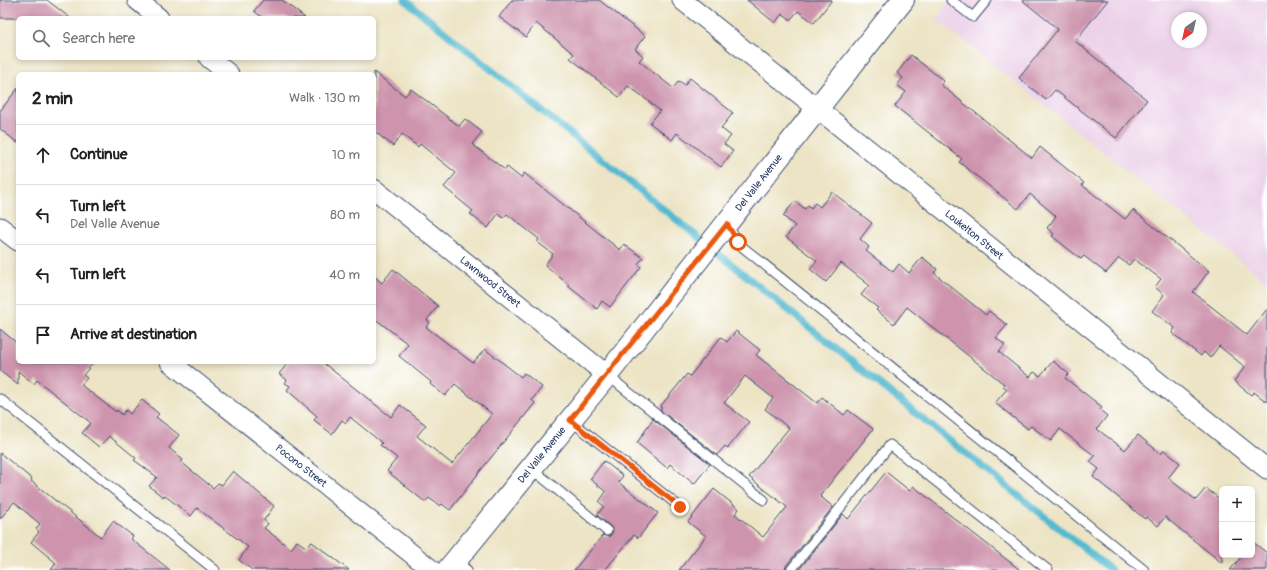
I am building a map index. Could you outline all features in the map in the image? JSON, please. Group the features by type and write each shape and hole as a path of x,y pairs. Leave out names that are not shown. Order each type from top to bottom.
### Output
{"street":[{"path":"137,0 157,16"},
{"name":"Loukelton Street","path":"682,0 1267,469"},
{"name":"Del Valle Avenue","path":"457,567 531,468 607,375 903,0"},
{"path":"212,60 226,72"},
{"name":"Lawnwood Street","path":"376,191 607,375"},
{"path":"0,227 16,239"},
{"name":"Pocono Street","path":"173,364 432,570"}],"lane":[{"path":"951,0 973,17 987,0"},
{"path":"723,228 745,249 1144,570"},
{"path":"607,375 764,500"},
{"path":"0,398 215,570"},
{"path":"570,420 680,507"},
{"path":"791,570 890,445 1048,570"},
{"path":"531,468 607,531"}],"shaded area":[{"path":"950,0 1267,0 1267,282 936,19"}],"building":[{"path":"0,0 47,0 67,16 16,16 16,18 0,18"},
{"path":"263,0 282,0 302,16 260,16 254,11"},
{"path":"512,0 599,0 645,36 635,49 643,56 639,61 673,88 679,81 685,85 690,78 733,113 721,128 731,136 724,144 733,151 721,167 677,133 672,140 650,123 660,111 641,95 628,86 619,97 570,58 574,54 536,23 526,37 499,17"},
{"path":"747,0 832,0 814,23 798,11 790,20 782,14 775,23"},
{"path":"1022,0 1108,0 1075,41 1147,100 1116,138 1055,90 1046,100 1019,78 1058,29"},
{"path":"911,55 944,81 941,85 1032,158 1040,147 1084,183 1082,185 1125,219 1133,210 1209,271 1193,292 1247,335 1267,309 1267,402 1254,392 1251,395 1234,381 1245,367 1219,346 1210,358 1204,352 1201,356 1172,333 1175,328 1152,311 1164,295 1155,287 1161,279 1134,259 1129,265 1119,258 1106,273 1084,256 1081,259 1052,236 1054,234 1047,228 1056,216 1030,194 1018,209 959,162 962,159 895,106 906,92 897,85 903,78 897,73"},
{"path":"376,74 405,96 411,89 459,126 465,119 482,132 472,144 505,170 507,167 521,178 524,173 620,250 624,244 643,258 638,264 641,267 610,307 602,301 597,309 545,265 553,254 537,242 539,239 507,214 503,218 498,214 488,228 470,214 473,211 444,187 456,173 420,144 418,147 402,134 393,146 376,133"},
{"path":"16,91 16,141 0,129 0,111"},
{"path":"832,192 872,223 860,239 869,247 866,251 893,272 899,264 909,273 922,257 937,269 934,273 986,315 989,311 1007,325 996,338 1005,345 999,352 1030,377 1034,372 1040,376 1053,361 1069,374 1065,378 1102,407 1100,410 1107,416 1097,429 1125,450 1138,435 1161,454 1164,450 1180,463 1168,478 1196,500 1206,488 1219,499 1219,558 1222,558 1222,563 1165,517 1158,526 1146,517 1145,519 1093,477 1099,469 1090,462 1095,456 1060,429 1051,441 1031,426 1028,429 995,403 1007,389 1003,386 1004,384 907,307 894,324 876,310 878,308 861,295 869,285 841,263 826,282 810,269 817,261 786,237 795,226 783,216 795,201 805,209 808,205 811,208 815,203 820,207"},
{"path":"393,269 438,306 427,320 430,322 426,327 473,363 485,349 521,377 524,373 542,387 532,400 535,403 450,510 442,504 440,506 429,498 425,502 387,471 397,458 380,445 382,443 350,417 346,423 342,420 332,434 314,420 317,416 287,390 290,386 285,383 287,380 279,374 287,364 325,364 391,417 400,405 426,425 417,436 452,464 492,414 455,384 445,396 430,384 431,382 399,356 408,344 376,320 376,278 382,283"},
{"path":"0,329 16,342 16,364 92,364 83,375 87,378 81,385 122,415 126,410 130,414 142,400 159,414 156,417 179,435 169,448 183,460 181,462 213,488 218,483 222,485 233,471 274,506 264,520 268,524 264,528 291,549 297,541 306,547 312,542 349,570 252,570 239,560 248,547 197,508 191,516 164,495 163,497 149,486 157,477 134,460 136,458 109,436 99,447 82,433 91,423 37,380 34,384 18,371 18,385 0,371"},
{"path":"736,331 760,350 756,355 817,403 822,397 844,415 848,410 873,429 820,496 833,507 786,566 785,570 679,570 706,536 688,522 714,489 739,509 735,514 763,537 787,507 749,477 789,428 765,409 773,398 745,376 724,403 749,422 728,448 725,446 717,455 660,410 662,408 660,407 687,374 690,376 721,337 727,342"},
{"path":"653,419 710,464 694,484 670,464 667,468 637,443"},
{"path":"0,453 32,479 31,481 101,537 113,521 133,536 131,539 170,570 51,570 56,563 31,542 39,532 36,529 40,524 14,502 0,519"},
{"path":"604,461 623,476 618,482 658,513 638,538 634,535 605,570 574,570 603,535 609,537 613,532 611,527 597,515 604,506 599,502 606,492 590,479"},
{"path":"886,472 910,491 913,486 1020,570 799,570 843,514 848,519"},
{"path":"1255,544 1267,553 1267,570 1230,570 1240,558 1255,558"}],"waterway":[{"path":"405,0 1111,570"}],"route":[{"path":"680,507 570,420 727,224 738,242"}]}
